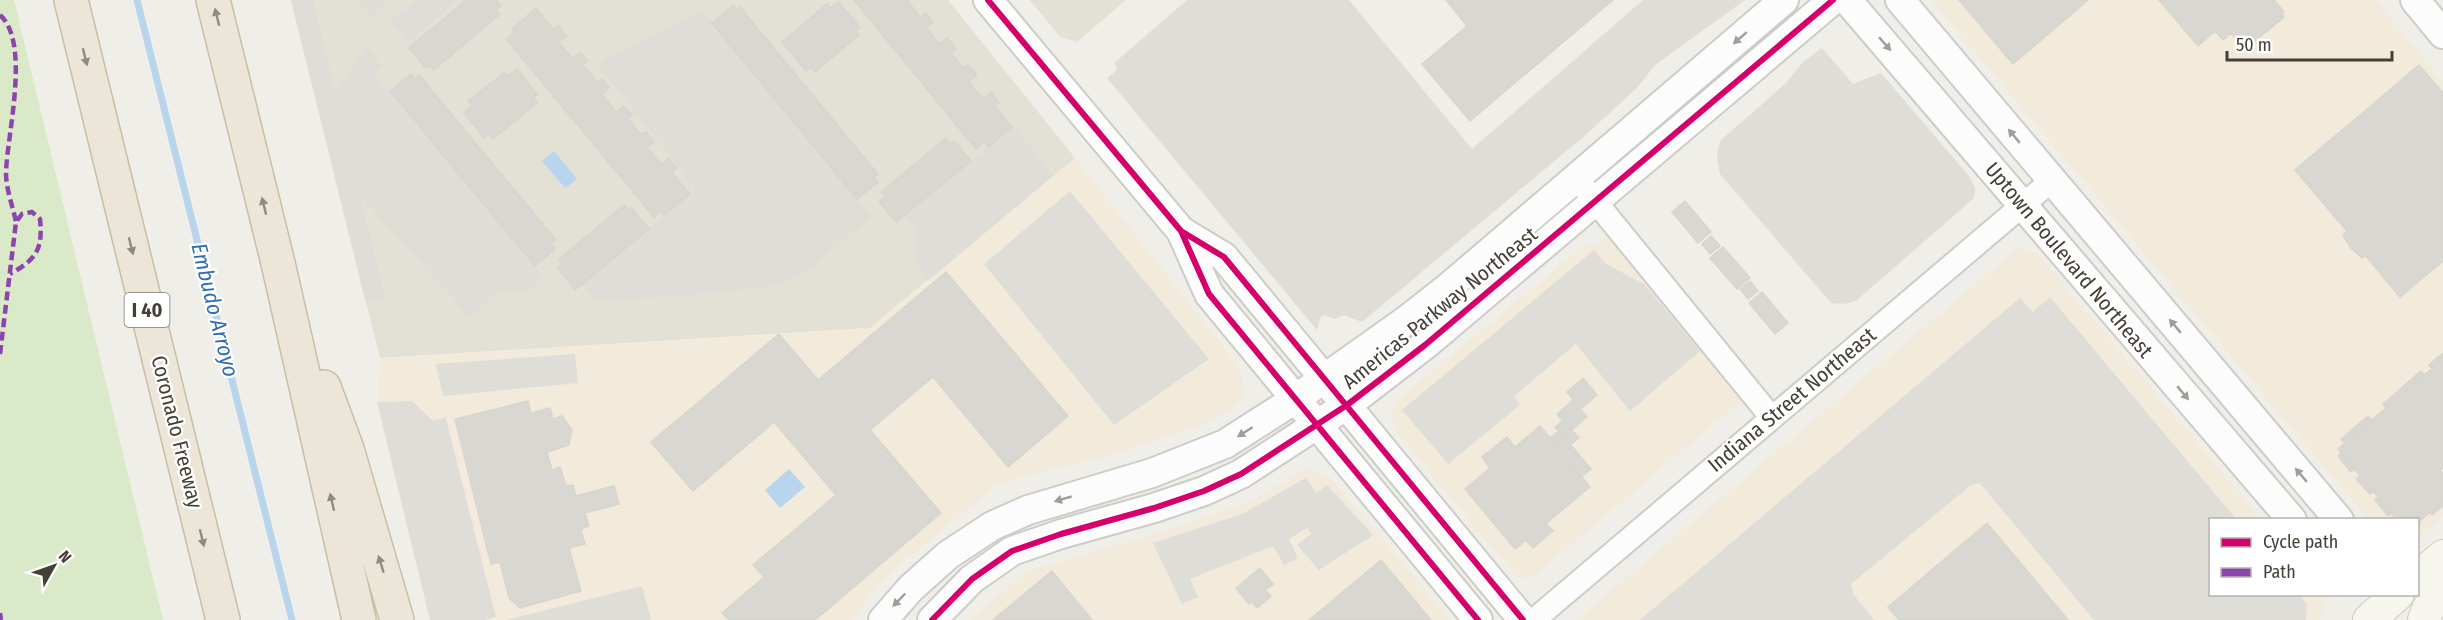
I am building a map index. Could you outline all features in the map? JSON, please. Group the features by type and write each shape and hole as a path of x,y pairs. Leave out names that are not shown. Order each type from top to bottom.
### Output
{"highway":[{"name":"Coronado Freeway","path":"71,0 223,620"},
{"path":"213,0 278,263 359,620"},
{"path":"278,263 346,449 397,620"}],"main road":[{"path":"2419,577 2443,556"},
{"path":"2424,620 2427,609 2443,591"}],"street":[{"path":"988,0 1180,231 1209,294 1294,400 1478,620"},
{"name":"Americas Parkway Northeast","path":"883,620 911,588 948,555 992,526 1028,510 1190,460 1225,444 1294,400 1431,300 1784,0"},
{"name":"Americas Parkway Northeast","path":"932,620 972,579 1012,551 1204,491 1240,474 1347,405 1425,345 1833,0"},
{"name":"Uptown Boulevard Northeast","path":"1846,0 2291,518"},
{"name":"Uptown Boulevard Northeast","path":"1900,0 2338,518"},
{"path":"2415,0 2443,34"},
{"path":"1575,178 1772,417"},
{"name":"Indiana Street Northeast","path":"1534,620 2051,181"},
{"path":"1180,231 1224,257 1523,620"}],"shaded area":[{"path":"291,0 948,0 1075,158 870,328 380,358"},
{"path":"291,0 313,0 335,92 367,47 382,66 373,73 544,278 528,290 498,291 470,317 361,197 385,298 366,304"},
{"path":"358,0 389,0 371,17"},
{"path":"416,0 458,0 408,43 389,22"},
{"path":"1030,0 1126,0 1077,42 1060,37"},
{"path":"1187,0 1349,0 1472,149 1643,0 1745,0 1655,65 1637,88 1582,138 1362,322 1344,315 1334,319 1325,315 1321,316 1317,330 1107,78 1118,69 1114,63"},
{"path":"1931,0 2376,0 2443,82 2443,516 2419,537 2419,518 2367,518"},
{"path":"701,8 871,217 813,266 775,286 685,296 596,300 581,285 696,189 599,66 614,54 687,19"},
{"path":"1822,48 1853,84 1881,73 1969,176 1975,188 1974,198 1856,301 1844,304 1831,303 1720,174 1717,156 1720,141 1786,83 1803,62"},
{"path":"1014,126 1053,176 929,280 915,263 915,230 904,216"},
{"path":"1075,158 1233,359 1242,378 1244,394 1235,406 1207,423 1118,454 997,485 883,579 852,620 430,620 377,402 380,358 870,328"},
{"path":"1070,191 1209,359 1114,425 984,264"},
{"path":"1612,229 1748,395 1533,577 1518,578 1398,435 1393,423 1393,409 1401,397 1585,245 1596,245"},
{"path":"2017,249 2028,249 2038,254 2261,518 2209,518 2209,596 2323,596 2325,609 2318,620 1576,620"},
{"path":"1594,250 1606,264 1644,284 1700,351 1630,411 1576,344 1514,396 1520,405 1448,464 1402,410"},
{"path":"2050,297 2235,518 2209,518 2209,596 2300,596 2307,604 2306,620 2094,620 1980,483 1971,485 1851,584 1853,594 1874,620 1640,620 2020,298 2033,312"},
{"path":"575,354 578,383 443,396 436,364"},
{"path":"412,401 432,420 446,418 496,617 486,620 430,620 377,402"},
{"path":"1307,469 1328,476 1336,484 1450,620 969,620 1028,571 1175,528 1247,502"},
{"path":"1306,478 1316,493 1327,485 1373,535 1319,570 1297,545 1311,534 1307,528 1289,539 1298,558 1284,565 1273,546 1190,579 1198,597 1182,604 1153,543 1242,514"},
{"path":"642,586 651,619 506,620"}],"green space":[{"path":"0,0 14,0 163,620 0,620"}],"water":[{"path":"554,151 577,179 565,188 542,161"},
{"path":"789,469 805,487 780,508 765,490"}],"building":[{"path":"466,0 495,0 501,6 496,10 500,14 434,70 430,65 426,68 409,48"},
{"path":"854,0 907,0 920,17 925,13 933,22 926,28 939,44 947,38 956,49 951,53 964,68 968,65 977,75 969,82 983,99 991,92 999,103 995,106 1012,127 988,147 985,142 976,149"},
{"path":"1446,0 1613,0 1470,121 1422,64 1467,26"},
{"path":"1959,0 2088,0 2013,64"},
{"path":"2159,0 2274,0 2284,12 2282,14 2284,17 2245,49 2231,33 2223,40 2215,31 2198,46"},
{"path":"838,2 860,27 856,31 859,35 815,72 811,67 806,71 782,42 827,4 831,8"},
{"path":"733,6 737,10 740,7 878,174 874,177 878,182 857,199 712,23"},
{"path":"536,8 554,30 558,26 567,36 559,42 572,59 580,52 588,61 583,65 598,83 602,79 609,88 602,95 616,112 624,106 632,115 628,119 641,135 646,132 654,142 647,148 661,164 668,158 677,168 672,173 690,194 664,215 661,211 654,217 506,39 515,32 512,29"},
{"path":"2419,65 2443,93 2443,261 2400,297 2365,255 2362,258 2351,248 2343,235 2347,231 2295,170"},
{"path":"517,69 537,94 533,98 537,103 493,139 489,134 484,138 464,113 472,106 468,101 505,72 508,76"},
{"path":"411,74 415,79 419,75 556,240 551,244 555,249 535,266 390,91"},
{"path":"946,138 950,144 954,141 971,161 896,222 879,202 885,197 881,192"},
{"path":"1685,201 1711,232 1698,243 1672,212"},
{"path":"624,205 628,210 631,207 649,229 575,290 558,268 563,264 559,259"},
{"path":"1711,236 1720,246 1710,254 1702,244"},
{"path":"1723,247 1750,278 1737,289 1710,258"},
{"path":"946,272 1068,416 1008,467 933,377 870,430 941,513 815,620 729,620 722,613 764,577 753,565 836,495 774,422 693,491 651,442 779,334 818,380"},
{"path":"1750,281 1758,291 1748,299 1740,289"},
{"path":"1762,292 1788,323 1775,334 1749,303"},
{"path":"2443,353 2443,359 2432,368 2429,365"},
{"path":"2443,359 2443,468 2440,470 2443,474 2443,501 2421,520 2419,525 2419,518 2395,518 2338,449"},
{"path":"2421,371 2424,375 2386,408 2383,404"},
{"path":"1583,378 1597,395 1581,409 1567,392"},
{"path":"1573,400 1587,417 1571,431 1557,414"},
{"path":"528,401 531,413 550,408 553,419 562,416 572,430 569,445 547,452 552,470 560,467 566,486 573,485 576,496 614,486 619,504 585,513 589,526 581,529 585,544 569,548 581,591 520,608 509,598 500,562 491,564 455,419"},
{"path":"2368,416 2372,420 2345,444 2341,439"},
{"path":"1563,421 1579,438 1571,444 1555,427"},
{"path":"1540,426 1590,487 1515,549 1465,489 1490,468 1482,457 1507,437 1515,447"},
{"path":"1559,431 1591,469 1581,477 1550,438"},
{"path":"2341,453 2355,469 2351,472 2338,456"},
{"path":"2360,475 2373,491 2370,494 2356,479"},
{"path":"2379,496 2392,512 2388,516 2375,500"},
{"path":"2443,501 2443,506 2432,515 2430,512"},
{"path":"1546,523 1553,531 1533,548 1526,540"},
{"path":"1987,523 2068,620 1899,620 1888,607"},
{"path":"1381,560 1431,620 1309,620"},
{"path":"1260,568 1273,584 1265,590 1271,596 1257,608 1252,602 1249,604 1236,588"},
{"path":"1052,571 1092,620 993,620"}],"waterway":[{"name":"Embudo Arroyo","path":"137,0 292,620"}],"marked path":[{"path":"0,15 9,28 16,67 6,173 8,192 16,222"},
{"path":"0,354 16,222 22,214 32,212 40,219 39,246 32,258 10,274"},
{"path":"0,613 1,620"}],"cycle path":[{"path":"988,0 1181,231 1209,294 1478,620"},
{"path":"932,620 972,579 1012,551 1204,491 1241,474 1347,405 1425,345 1833,0"},
{"path":"1181,231 1224,257 1523,620"}]}
